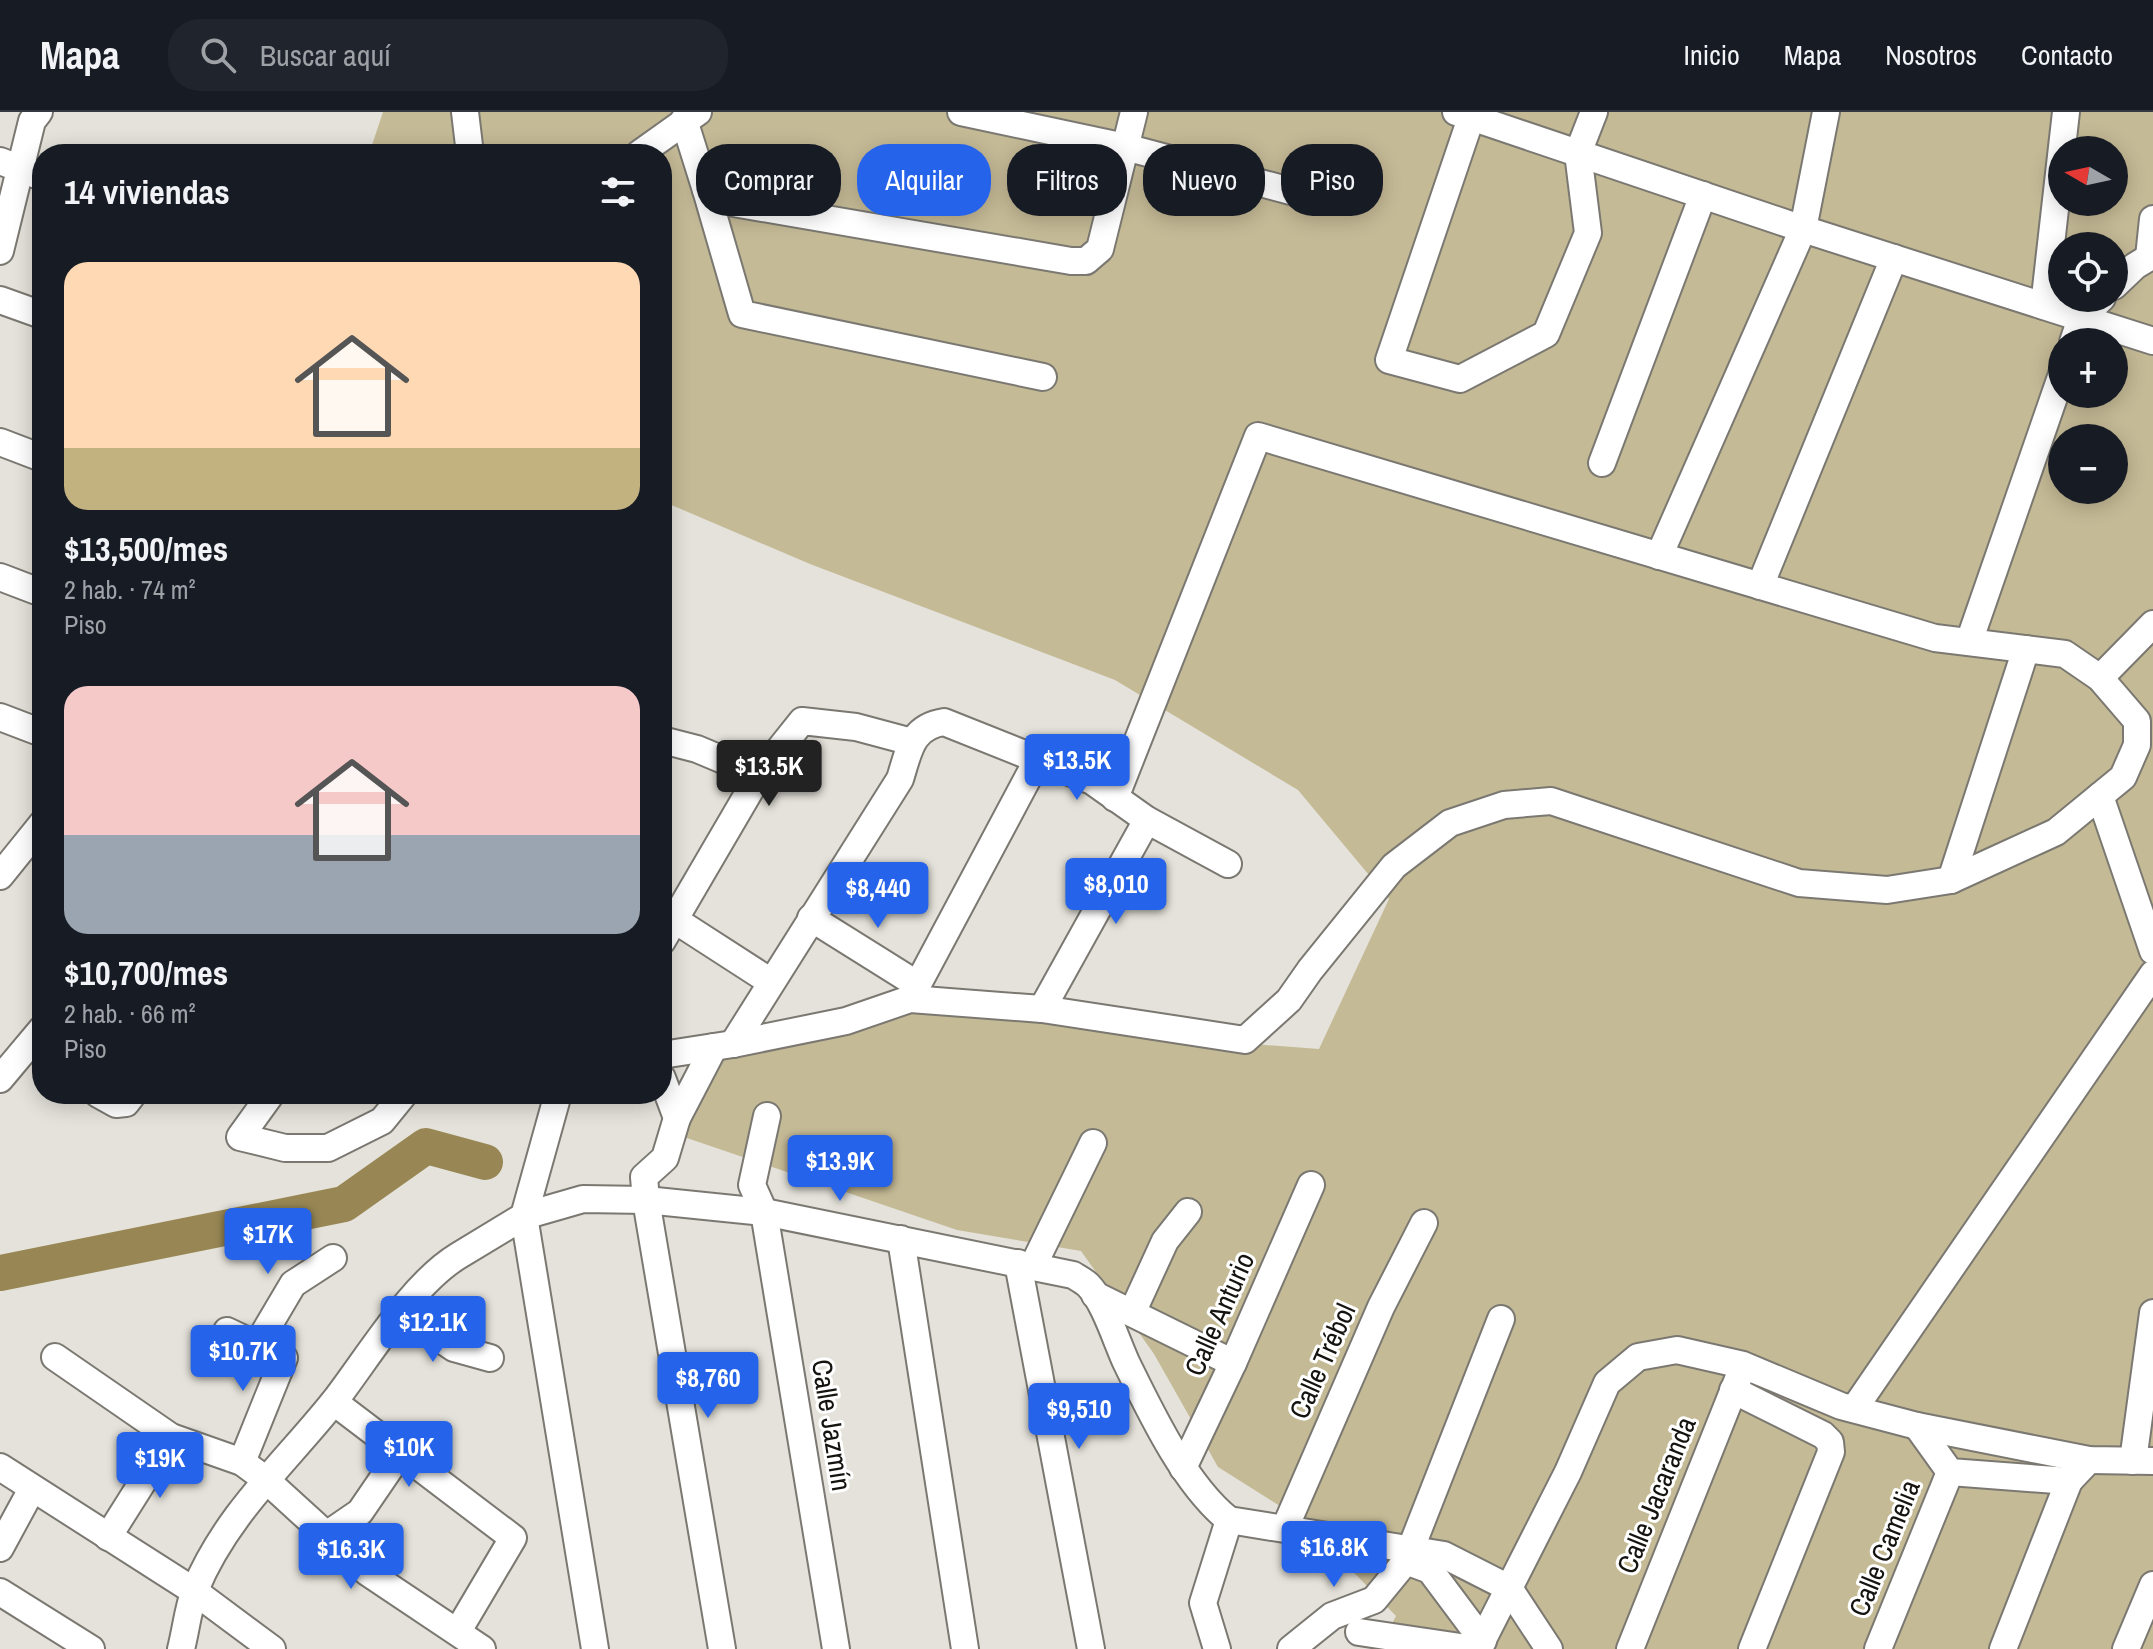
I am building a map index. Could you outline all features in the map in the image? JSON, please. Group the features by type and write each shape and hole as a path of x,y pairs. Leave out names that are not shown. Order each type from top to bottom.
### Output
{"street":[{"path":"0,251 32,121 39,112"},
{"path":"465,112 469,144"},
{"path":"961,112 1111,144"},
{"path":"1126,144 1134,112"},
{"path":"1594,112 1578,153 1588,233 1546,334 1460,379 1389,360 1467,114 1578,153 1803,229 2044,306 2074,328"},
{"path":"1659,556 1803,229 1826,112"},
{"path":"2044,306 2066,112"},
{"path":"653,144 691,116 697,144"},
{"path":"1127,148 1281,188"},
{"path":"1602,463 1703,195"},
{"path":"714,216 742,314 1043,377"},
{"path":"806,216 970,245 1086,261 1100,249 1108,216"},
{"path":"2128,273 2151,256 2153,219"},
{"path":"1760,586 1894,258"},
{"path":"0,300 32,311"},
{"path":"2079,328 2091,312"},
{"path":"2128,337 2153,341"},
{"path":"1969,642 2050,408"},
{"path":"811,918 914,992 1245,1040 1289,1000 1394,866 1450,823 1504,805 1551,801 1799,883 1887,890 1951,880 2056,832 2123,777 2137,745 2137,721 2100,678 2065,654 1935,638 1258,436 1115,798"},
{"path":"0,442 32,454"},
{"path":"0,577 32,589"},
{"path":"2100,678 2150,631"},
{"path":"1951,880 2026,649"},
{"path":"0,717 32,725"},
{"path":"672,924 759,775 802,721 856,727 912,742"},
{"path":"722,1649 644,1177 665,1158 677,1118 771,982 900,779 912,742 928,724 944,722 1092,781 1147,820 1228,864"},
{"path":"672,743 697,749 759,775"},
{"path":"672,1054 846,1021 914,992 1038,759"},
{"path":"2100,796 2153,951"},
{"path":"1042,1009 1147,820"},
{"path":"0,876 32,836"},
{"path":"672,933 771,982"},
{"path":"1854,1409 2153,974"},
{"path":"0,1079 32,1047"},
{"path":"264,1104 240,1137 285,1148 328,1148 382,1121 396,1104"},
{"path":"555,1104 524,1216 595,1649"},
{"path":"672,1104 677,1118"},
{"name":"Calle Jazmín","path":"767,1116 752,1185 764,1212 836,1649"},
{"path":"1091,1649 1026,1264 1093,1143"},
{"name":"Calle Anturio","path":"1183,1468 1311,1185"},
{"path":"181,1649 194,1591 222,1538 265,1479 334,1402 401,1312 448,1262 524,1216 583,1199 646,1200 764,1212 1073,1275 1088,1284 1095,1295 1183,1468 1213,1507 1229,1520 1285,1528 1408,1556 1444,1555 1509,1588 1549,1649"},
{"path":"1132,1313 1165,1241 1188,1212"},
{"name":"Calle Trébol","path":"1285,1528 1381,1307 1424,1223"},
{"path":"901,1239 965,1649"},
{"path":"257,1345 293,1284 333,1258"},
{"path":"1095,1295 1233,1363"},
{"path":"401,1312 454,1348 490,1358"},
{"path":"1479,1646 1568,1472 1607,1383 1638,1357 1677,1350 1743,1365 1854,1409 1917,1426 2089,1460 2143,1461 2153,1313"},
{"path":"1479,1646 1355,1640 1374,1600 1408,1556 1501,1319"},
{"path":"227,1331 284,1358 242,1462"},
{"path":"55,1357 171,1437 242,1462 265,1479 367,1572 482,1649"},
{"name":"Calle Jacaranda","path":"1630,1649 1743,1365"},
{"path":"1733,1390 1823,1435 1830,1442 1831,1452 1752,1649"},
{"path":"334,1402 513,1538 458,1631"},
{"path":"1917,1426 1950,1472 2069,1481"},
{"path":"108,1537 171,1437"},
{"path":"325,1536 360,1512 401,1452"},
{"path":"2003,1649 2069,1481 2089,1460"},
{"path":"0,1467 194,1591 272,1649"},
{"name":"Calle Camelia","path":"1878,1649 1950,1472"},
{"path":"0,1548 32,1489"},
{"path":"1217,1649 1203,1603 1229,1520"},
{"path":"1408,1556 1430,1570 1479,1646"},
{"path":"2126,1649 2153,1585"},
{"path":"0,1592 91,1649"},
{"path":"1291,1649 1332,1616 1374,1600"}],"shaded area":[{"path":"383,112 2153,112 2153,1649 1379,1649 1396,1616 1304,1521 1218,1467 1154,1354 1081,1251 957,1230 681,1136 728,1035 916,1000 1144,1036 1319,1049 1389,899 1298,790 1115,680 810,564 672,505 672,144 372,144"}],"waterway":[{"path":"0,1273 344,1204 426,1146 485,1162"}]}
